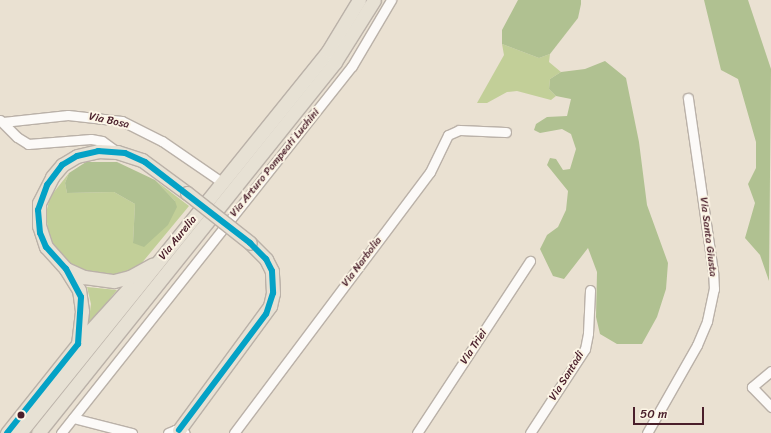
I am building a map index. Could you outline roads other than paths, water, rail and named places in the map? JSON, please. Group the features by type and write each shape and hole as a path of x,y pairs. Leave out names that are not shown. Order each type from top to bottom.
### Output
{"highway":[{"name":"Via Aurelia","path":"20,433 223,183 328,50 359,0"},
{"name":"Via Aurelia","path":"38,433 335,62 374,0"},
{"path":"78,344 81,297 66,269 46,247 40,233 38,215 43,192 58,170 71,159 87,153 117,152 142,160 187,193 250,243 266,259 272,271 273,293 270,306 177,432"},
{"path":"66,269 84,277 114,281 130,278 160,260"},
{"path":"7,433 78,344 122,295 160,260"}],"street":[{"name":"Via Arturo Pompeati Luchini","path":"61,433 344,77 372,36 391,0"},
{"name":"Via Santa Giusta","path":"647,433 697,345 707,321 714,289 713,272 688,98"},
{"name":"Via Bosa","path":"1,121 62,115 87,115 122,121 162,140 223,183"},
{"name":"Via Bosa","path":"1,121 16,138 28,144 91,139 102,141 117,152"},
{"name":"Via Narbolia","path":"234,433 430,172 448,135 459,130 506,132"},
{"name":"Via Triei","path":"417,433 530,261"},
{"name":"Via Santadi","path":"530,433 585,348 588,333 590,290"},
{"path":"771,371 752,386 771,407"},
{"path":"73,418 127,432"}]}
